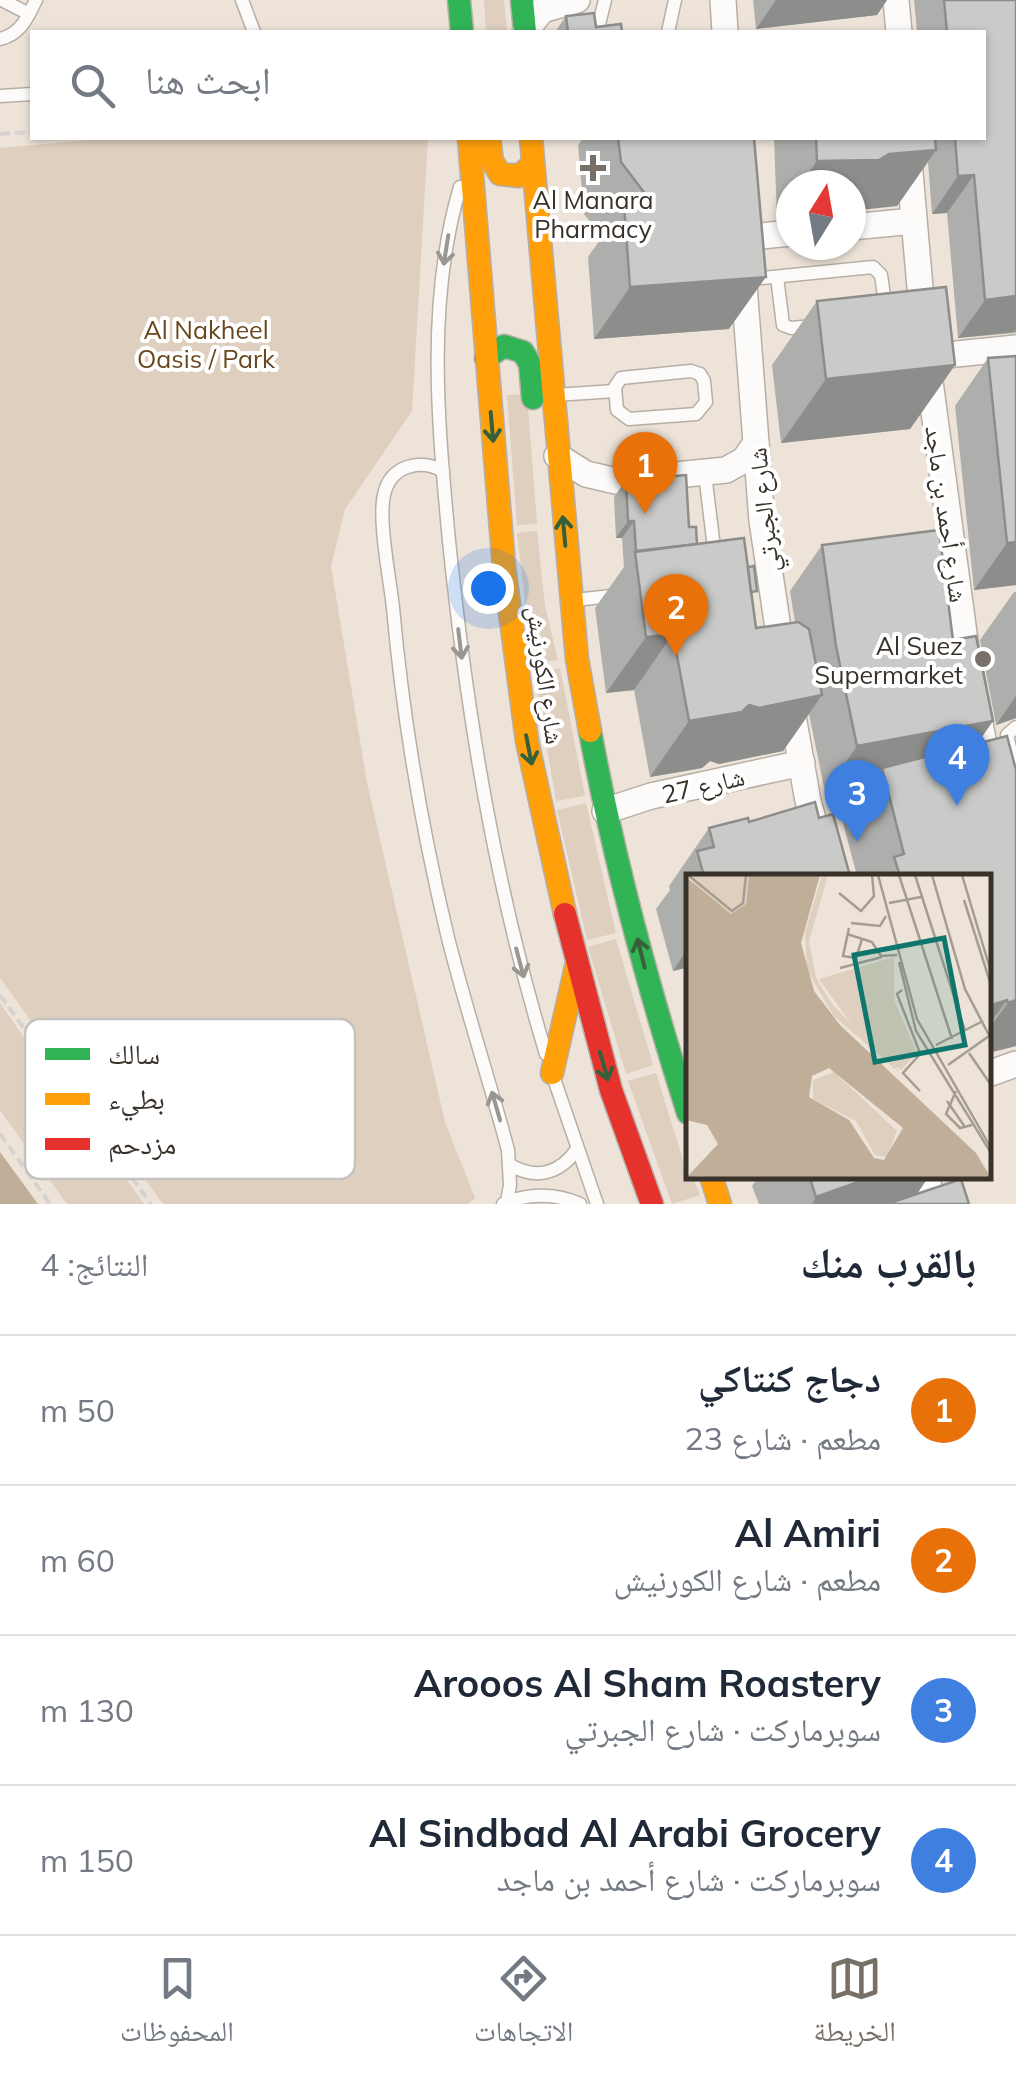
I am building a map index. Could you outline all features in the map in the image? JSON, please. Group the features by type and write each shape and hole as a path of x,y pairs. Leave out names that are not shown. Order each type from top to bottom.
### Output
{"main road":[{"path":"459,0 462,30"},
{"path":"522,0 525,30"},
{"path":"489,140 492,161 500,174 522,176 533,164"},
{"name":"شارع الكورنيش","path":"531,140 570,601 587,719 605,811 656,1012 686,1107"},
{"name":"شارع الكورنيش","path":"470,147 514,654 540,810 576,966 616,1108 652,1204"},
{"path":"486,358 504,346 517,348 528,358 536,429 557,456"},
{"path":"552,1073 576,966"},
{"path":"711,1179 720,1204"}],"street":[{"path":"527,30 542,10 578,0"},
{"path":"723,0 725,30"},
{"path":"896,0 899,30"},
{"name":"شارع أحمد بن ماجد","path":"908,140 926,357 966,648 995,799"},
{"path":"866,226 914,221"},
{"name":"شارع الجبرتي","path":"776,232 740,228 756,444 767,560 802,763 829,874"},
{"path":"926,357 1016,348"},
{"path":"557,456 576,470 606,480 705,474 736,466 756,444"},
{"name":"شارع 27","path":"605,811 651,796 802,763"},
{"path":"991,1073 1016,1064"},
{"path":"925,1179 934,1204"}],"lane":[{"path":"2,0 29,14"},
{"path":"0,39 15,34 36,0"},
{"path":"242,0 253,30"},
{"path":"602,30 605,0"},
{"path":"668,30 675,0"},
{"path":"0,96 30,94"},
{"path":"470,147 453,214 440,295 437,376 442,471 466,697 483,800 516,947 552,1073 597,1204"},
{"path":"743,280 876,268 881,274 886,310 879,320"},
{"path":"778,276 782,323 786,327 826,325"},
{"path":"696,372 704,381 706,402 701,411 691,415 629,420 617,410 615,391 618,380 628,376 696,372"},
{"path":"552,395 615,391"},
{"path":"442,471 432,464 418,464 395,474 383,497 404,708 428,844 452,953 510,1164 505,1203 527,1196 548,1196 580,1204"},
{"path":"705,474 716,572"},
{"path":"570,601 626,594"},
{"path":"1016,727 1007,735 1016,773"},
{"path":"510,1164 530,1174 552,1171 577,1149"}],"path":[{"path":"0,134 30,132"},
{"path":"0,994 25,1029"},
{"path":"0,1134 25,1169"},
{"path":"32,1179 50,1204"},
{"path":"133,1179 151,1204"}],"green space":[{"path":"484,0 504,0 507,30 486,30"},
{"name":"Al Nakheel Oasis / Park","path":"89,140 428,140 412,411 345,509 331,566 367,783 445,1122 475,1198 467,1204 163,1204 145,1179 355,1179 355,1019 30,1019 0,978 0,148"},
{"path":"527,394 537,524 517,525 507,395"},
{"path":"537,531 545,606 558,660 532,663 517,533"},
{"path":"560,668 585,796 556,801 534,673"},
{"path":"586,803 616,933 587,940 557,810"},
{"path":"616,939 653,1065 626,1074 588,947"},
{"path":"0,1003 25,1038 25,1145 0,1110"},
{"path":"656,1073 686,1179 693,1179 700,1195 672,1204 628,1081"},
{"path":"49,1179 126,1179 144,1204 67,1204"}],"shaded area":[{"path":"0,1152 38,1204 0,1204"}],"building":[{"path":"944,0 1016,0 1016,296 985,300 974,175 958,176 955,140 986,140 986,30 947,30"},
{"path":"594,13 596,27 621,24 622,30 568,30 566,16"},
{"path":"618,140 754,140 766,277 630,287 624,205 652,203 621,162"},
{"path":"816,140 935,140 936,150 889,154 879,160 817,161"},
{"path":"946,287 955,365 826,379 817,301"},
{"path":"1016,356 1016,542 1007,543 988,358"},
{"path":"686,475 689,527 696,527 697,544 636,551 634,521 628,521 626,480"},
{"path":"939,530 953,640 976,636 993,721 857,746 836,646 822,545"},
{"path":"744,538 756,628 798,622 809,629 822,695 759,708 749,705 742,712 689,721 673,634 646,637 635,552"},
{"path":"754,566 757,591 751,592 748,567"},
{"path":"1007,736 1016,770 1016,1000 991,1005 991,874 899,874 894,857 904,854 882,768"},
{"path":"815,802 819,818 833,814 849,874 703,874 697,851 714,847 709,828 748,818 749,822"},
{"path":"810,1179 867,1179 816,1197"},
{"path":"961,1179 969,1204 887,1204"}],"traffic: fast":[{"path":"459,0 462,30"},
{"path":"522,0 525,30"},
{"path":"486,358 504,346 523,352 530,364 533,398"},
{"path":"590,731 633,924 686,1106"}],"traffic: slow":[{"path":"469,140 504,567 527,741 565,914"},
{"path":"489,140 492,161 500,174 519,176 533,164"},
{"path":"531,140 577,659 590,731"},
{"path":"552,1073 576,967"},
{"path":"712,1179 720,1204"}],"traffic: jam":[{"path":"565,914 611,1090 652,1204"}],"place":[{"name":"Al Manara Pharmacy","path":"593,168"},
{"name":"دجاج كنتاكي","path":"645,514"},
{"name":"Al Amiri","path":"676,656"},
{"name":"Al Suez Supermarket","path":"983,659"},
{"name":"Al Sindbad Al Arabi Grocery","path":"957,806"},
{"name":"Arooos Al Sham Roastery","path":"857,842"}]}
